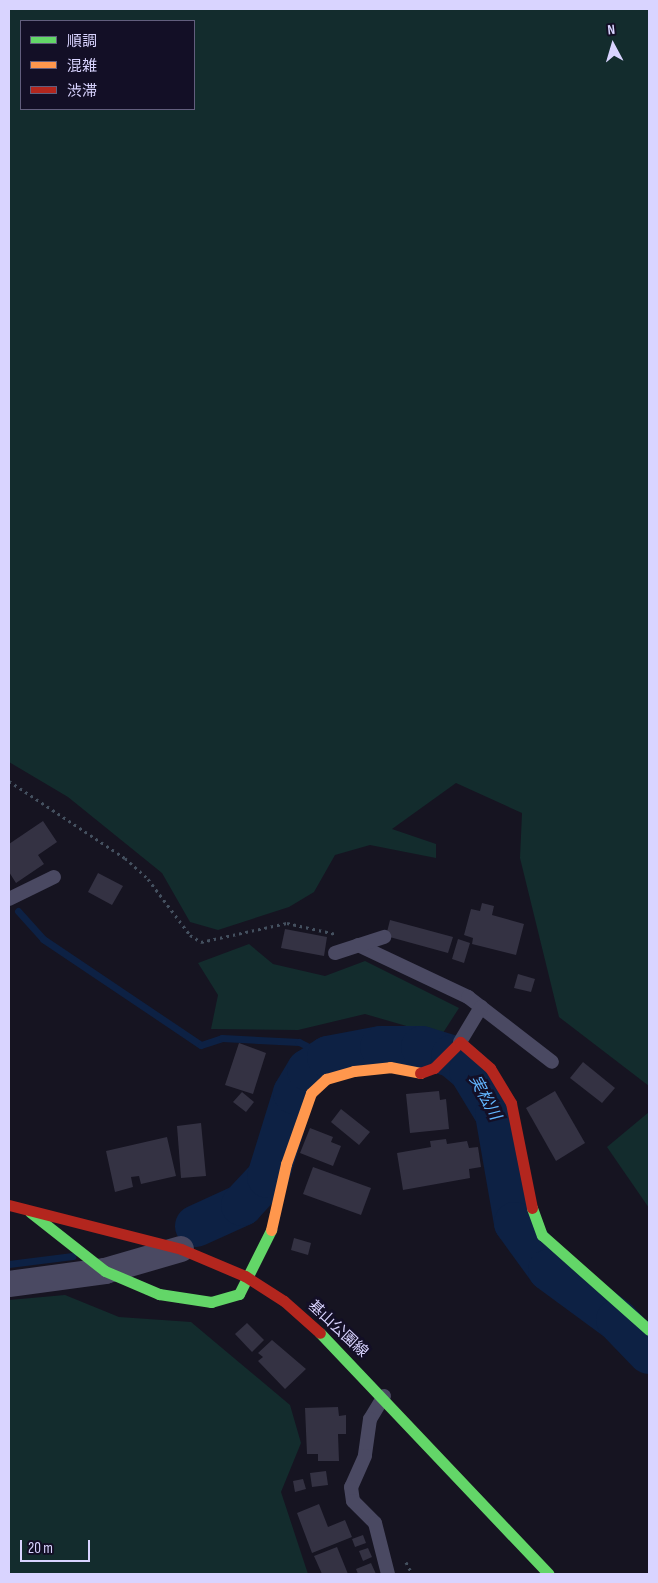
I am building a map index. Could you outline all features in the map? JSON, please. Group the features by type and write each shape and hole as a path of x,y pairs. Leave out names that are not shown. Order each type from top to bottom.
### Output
{"street":[{"path":"30,1212 62,1240 105,1271 159,1294 211,1302 239,1294 245,1276 274,1225 286,1164 311,1093 326,1079 354,1071 390,1067 422,1073 434,1068 460,1042 490,1068 511,1102 532,1209 542,1235 649,1330"},
{"name":"基山公園線","path":"9,1205 30,1212 180,1249 245,1276 319,1328 549,1574"},
{"path":"9,1284 105,1271 180,1249"}],"lane":[{"path":"9,899 54,877"},
{"path":"335,953 384,937"},
{"path":"358,945 481,1007 552,1062"},
{"path":"460,1042 481,1007"},
{"path":"384,1396 370,1419 365,1456 351,1487 353,1501 375,1523 388,1574"}],"path":[{"path":"9,780 125,858 148,879 190,934 201,942 287,923 323,929 358,945"}],"green space":[{"path":"9,9 649,9 649,1086 559,1017 520,858 522,813 456,783 392,829 436,844 436,858 370,845 335,855 314,892 289,907 218,930 190,922 162,873 68,797 9,762"},
{"path":"249,944 273,964 325,976 365,961 459,1008 441,1036 365,1014 298,1030 211,1029 218,995 198,963"},
{"path":"649,1112 649,1208 607,1147"},
{"path":"65,1295 119,1317 191,1322 290,1405 301,1443 281,1492 308,1574 9,1574 9,1300"}],"building":[{"path":"43,821 57,842 38,855 44,864 16,883 9,872 9,844"},
{"path":"98,873 123,886 112,905 88,892"},
{"path":"482,903 494,906 492,915 524,924 516,955 472,944 473,938 464,935 471,909 480,911"},
{"path":"390,920 453,937 448,953 386,936"},
{"path":"285,929 327,937 324,956 281,948"},
{"path":"458,939 470,943 464,963 452,959"},
{"path":"518,974 535,979 531,992 514,988"},
{"path":"239,1043 266,1053 253,1094 225,1085"},
{"path":"583,1062 615,1088 602,1103 570,1078"},
{"path":"439,1091 440,1100 446,1099 449,1129 410,1133 406,1094"},
{"path":"555,1091 585,1143 556,1161 526,1108"},
{"path":"242,1092 254,1102 246,1112 233,1102"},
{"path":"341,1109 370,1132 359,1145 331,1122"},
{"path":"201,1123 206,1176 181,1178 177,1126"},
{"path":"310,1128 333,1137 331,1142 341,1146 333,1166 300,1153"},
{"path":"167,1137 176,1176 141,1184 139,1176 131,1177 133,1187 115,1192 106,1151"},
{"path":"446,1139 447,1144 467,1141 469,1148 478,1147 481,1167 469,1169 470,1178 403,1190 397,1153 431,1147 430,1141"},
{"path":"313,1167 371,1188 361,1215 303,1194"},
{"path":"294,1238 311,1243 308,1255 291,1250"},
{"path":"247,1323 264,1340 252,1352 235,1334"},
{"path":"272,1340 306,1369 285,1389 258,1361 263,1357 258,1353"},
{"path":"338,1407 339,1416 346,1415 346,1434 338,1434 339,1461 318,1461 318,1454 307,1454 305,1408"},
{"path":"326,1471 328,1485 312,1487 310,1473"},
{"path":"303,1479 306,1489 295,1492 293,1481"},
{"path":"319,1504 328,1527 345,1520 352,1537 312,1553 297,1513"},
{"path":"363,1535 366,1543 355,1547 352,1539"},
{"path":"337,1547 348,1574 322,1574 314,1556"},
{"path":"368,1548 372,1557 363,1561 359,1551"},
{"path":"371,1563 376,1574 358,1574 356,1569"}],"waterway":[{"path":"18,911 43,939 201,1045 222,1038 299,1042 328,1057"},
{"name":"実松川","path":"196,1226 242,1205 268,1177 294,1093 308,1070 328,1057 381,1047 422,1047 452,1056 470,1071 496,1114 515,1223 549,1270 617,1320 649,1353"},
{"path":"9,1264 73,1256"}],"traffic: fast":[{"path":"532,1208 542,1235 649,1330"},
{"path":"30,1212 105,1271 159,1294 211,1302 239,1294 271,1230"},
{"path":"320,1333 549,1574"}],"traffic: slow":[{"path":"271,1230 286,1164 311,1093 326,1079 354,1071 390,1067 420,1073"}],"traffic: jam":[{"path":"420,1073 434,1068 460,1042 490,1068 511,1103 532,1208"},
{"path":"9,1205 181,1249 245,1276 284,1301 320,1333"}]}
